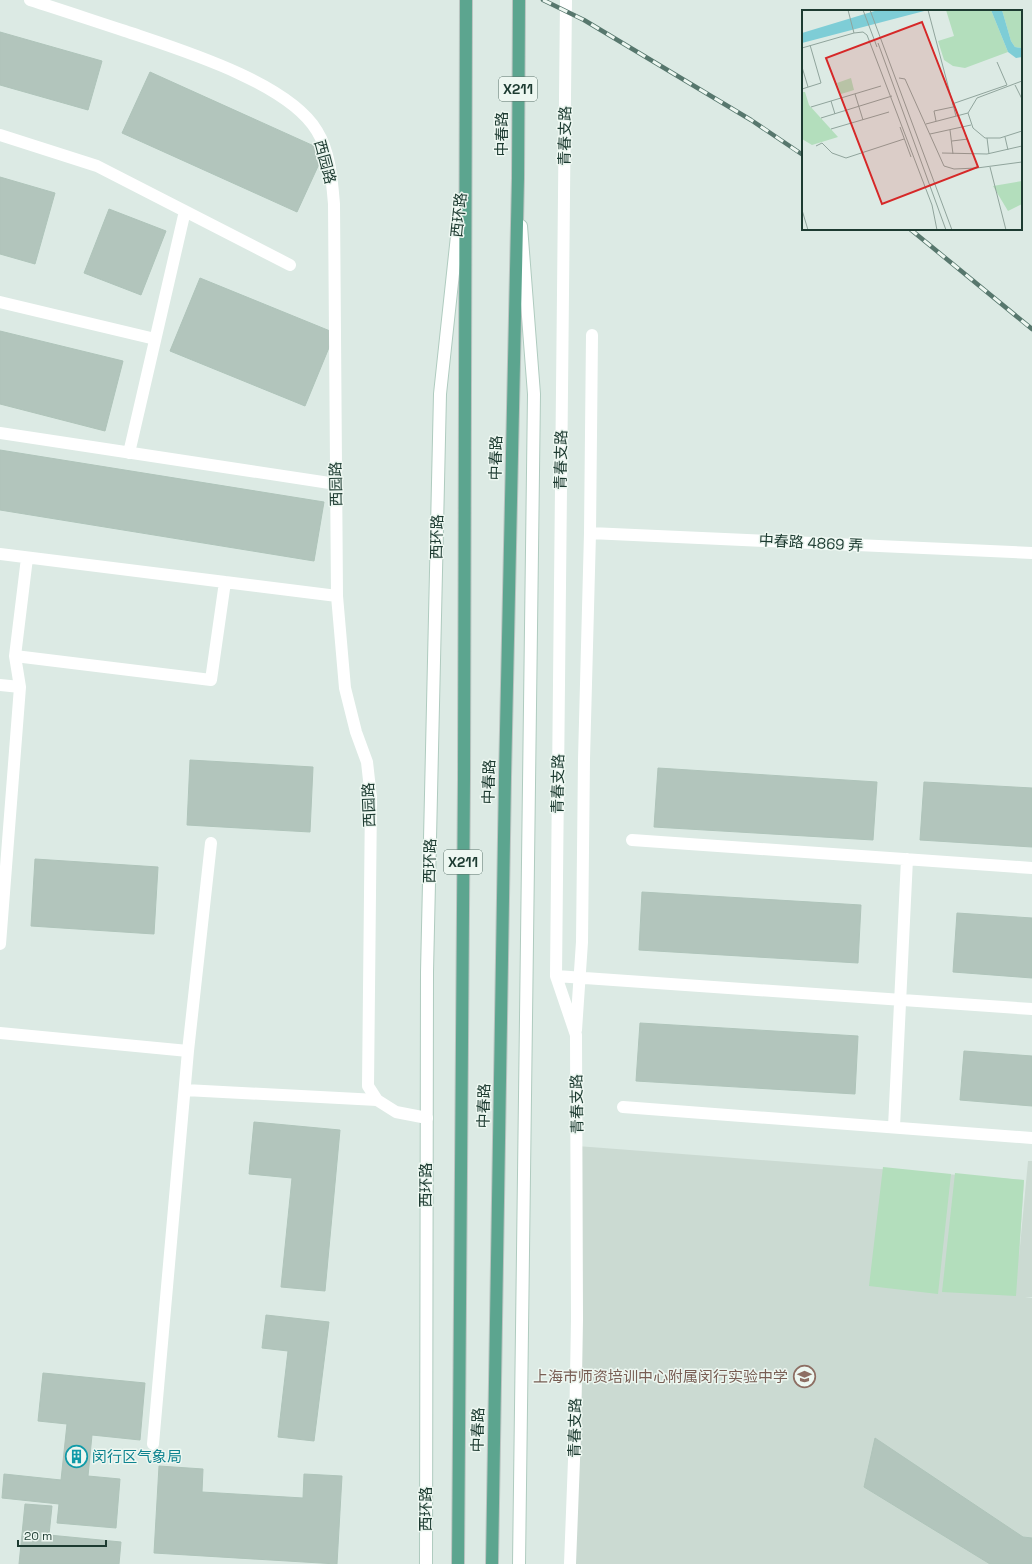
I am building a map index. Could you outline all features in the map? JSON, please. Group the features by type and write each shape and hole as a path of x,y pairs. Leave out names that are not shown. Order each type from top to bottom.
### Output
{"main road":[{"name":"中春路","path":"458,1564 464,779 466,0"},
{"name":"中春路","path":"492,1564 505,777 518,178 519,0"}],"street":[{"name":"西园路","path":"30,0 156,41 237,72 278,94 302,113 317,131 332,173 334,204 337,596 345,688 356,732 366,762 371,798 368,1086 376,1100"},
{"name":"青春支路","path":"566,0 556,976 576,1035 576,1434 570,1564"},
{"path":"0,135 97,166 290,265"},
{"name":"西环路","path":"426,1564 426,1118 440,394 465,160"},
{"path":"518,178 534,394 519,1564"},
{"path":"129,453 185,211"},
{"path":"0,302 155,339"},
{"path":"576,1035 581,977 584,759 590,533 592,335"},
{"path":"0,433 336,484"},
{"name":"中春路 4869 弄","path":"590,533 1032,553"},
{"path":"0,554 337,596"},
{"path":"0,944 20,687 15,656 27,558"},
{"path":"15,656 211,680 225,582"},
{"path":"0,685 20,687"},
{"path":"632,840 1032,868"},
{"path":"153,1444 188,1051 211,843"},
{"path":"894,1127 907,859"},
{"path":"556,976 1032,1009"},
{"path":"0,1033 188,1051"},
{"path":"185,1090 376,1100 396,1112 426,1118"},
{"path":"623,1107 1032,1138"}],"shaded area":[{"name":"上海市师资培训中心附属闵行实验中学","path":"577,1146 1024,1180 1019,1257 1028,1161 1032,1161 1032,1297 1025,1297 1032,1298 1032,1564 570,1564"}],"green space":[{"path":"883,1167 951,1174 938,1294 869,1286"},
{"path":"955,1173 1024,1180 1016,1296 942,1292"}],"building":[{"path":"0,32 102,61 88,110 0,85"},
{"path":"150,72 325,151 297,212 122,133"},
{"path":"0,177 55,193 35,264 0,254"},
{"path":"109,209 166,231 141,295 84,273"},
{"path":"200,278 335,333 305,406 170,351"},
{"path":"0,331 123,361 105,431 0,404"},
{"path":"0,450 324,502 314,561 0,510"},
{"path":"190,760 313,767 310,832 187,825"},
{"path":"658,768 877,782 873,840 654,827"},
{"path":"924,782 1032,788 1032,847 920,840"},
{"path":"35,859 158,867 154,934 31,926"},
{"path":"642,892 861,905 858,963 639,950"},
{"path":"957,913 1032,918 1032,978 953,972"},
{"path":"640,1023 858,1036 855,1094 636,1081"},
{"path":"964,1051 1032,1056 1032,1106 960,1100"},
{"path":"254,1122 340,1130 325,1291 281,1287 292,1178 249,1174"},
{"path":"266,1315 329,1322 314,1441 278,1437 288,1351 262,1348"},
{"name":"闵行区气象局","path":"43,1373 145,1383 140,1440 92,1435 88,1476 120,1479 116,1528 57,1523 59,1504 2,1498 4,1474 61,1480 67,1424 38,1421"},
{"path":"875,1438 1023,1537 1032,1538 1032,1564 990,1564 864,1487"},
{"path":"159,1466 203,1469 202,1492 303,1498 304,1474 342,1476 337,1564 154,1553"},
{"path":"25,1504 52,1506 49,1535 121,1542 119,1564 19,1564"}],"railway":[{"path":"543,0 584,20 751,120 802,154"},
{"path":"911,230 1032,329"}],"place":[{"name":"上海市师资培训中心附属闵行实验中学","path":"804,1377"},
{"name":"闵行区气象局","path":"77,1457"}]}
